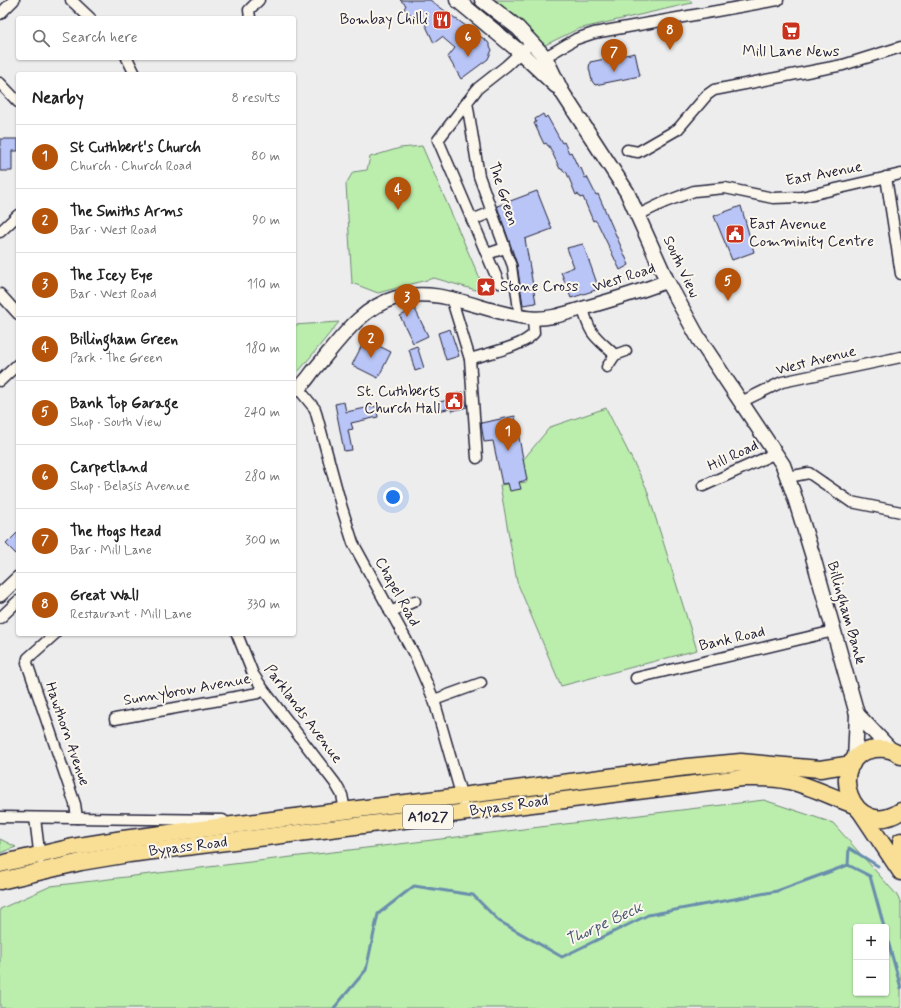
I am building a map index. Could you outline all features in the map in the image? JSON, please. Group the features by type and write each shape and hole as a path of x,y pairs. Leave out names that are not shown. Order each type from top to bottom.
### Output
{"main road":[{"path":"457,0 520,52 540,61"},
{"path":"482,0 532,42 540,61"},
{"name":"South View","path":"540,61 611,165 627,192 667,281 699,340 776,453"},
{"name":"Billingham Bank","path":"776,453 788,477 857,714 853,762"},
{"path":"857,714 898,754"},
{"path":"898,754 882,749 872,750 863,754 853,762 847,774 846,785 848,796 901,872"},
{"name":"Bypass Road","path":"0,864 39,854 123,839 679,768 741,762 820,769 853,762"},
{"name":"Bypass Road","path":"0,881 43,870 129,854 742,778 770,778 805,785 870,816 880,818 891,817 901,811"},
{"path":"901,841 901,851"}],"street":[{"path":"0,14 14,0"},
{"path":"71,0 88,16"},
{"path":"250,16 249,10 259,0"},
{"path":"540,61 576,39 594,33 778,0"},
{"path":"499,283 438,140 478,88 506,66 532,42"},
{"path":"627,150 638,152 678,129 707,95 714,90 842,65 901,47"},
{"path":"127,60 133,72"},
{"path":"0,83 16,100"},
{"name":"The Green","path":"467,102 479,176 512,266 519,317"},
{"name":"East Avenue","path":"638,215 665,202 694,191 725,188 773,198 801,197 901,174"},
{"path":"886,177 901,274"},
{"path":"472,220 492,212"},
{"path":"0,232 16,217"},
{"name":"The Green","path":"487,254 505,248"},
{"name":"West Road","path":"296,389 356,321 367,311 385,301 397,297 428,294 450,297 519,317 533,318 554,316 638,293 667,281"},
{"path":"0,294 16,312"},
{"path":"450,297 470,359 476,458"},
{"path":"583,308 588,327 593,335 615,354"},
{"path":"470,359 520,343 531,336 534,333 533,318"},
{"path":"607,367 615,354 626,351"},
{"name":"West Avenue","path":"740,402 782,382 901,357"},
{"path":"0,381 16,366"},
{"name":"Chapel Road","path":"296,389 315,409 353,543 415,656 434,700 462,795 465,812"},
{"name":"Hill Road","path":"703,486 776,453"},
{"path":"788,477 809,473 851,502 901,512"},
{"path":"0,595 16,580"},
{"path":"390,612 415,601"},
{"path":"0,618 16,603"},
{"name":"Bank Road","path":"636,678 834,631"},
{"name":"Hawthorn Avenue","path":"53,636 26,661 75,804 77,818"},
{"name":"Parklands Avenue","path":"238,636 253,674 335,783 342,795 345,810"},
{"path":"434,700 481,683"},
{"name":"Sunnybrow Avenue","path":"115,719 258,692 263,689"},
{"name":"Bypass Road","path":"0,817 257,821"},
{"path":"35,818 39,854 43,870"}],"green space":[{"path":"490,0 690,0 692,3 578,29 545,45"},
{"path":"422,146 486,293 434,278 378,293 352,283 346,184 353,172 367,170 370,157 400,148"},
{"path":"339,322 296,375 296,325"},
{"path":"606,408 646,487 697,650 561,686 517,582 500,485 527,482 523,460 550,427"},
{"path":"764,800 833,823 896,894 901,903 901,1008 0,1008 0,909 51,886"},
{"path":"0,839 16,847 0,853"}],"building":[{"path":"400,0 430,0 488,42 492,50 488,59 461,79 448,57 455,48 442,37 434,43 419,11 414,17 404,9 406,5"},
{"path":"635,53 640,76 595,85 592,81 589,68 590,62"},
{"path":"543,114 545,118 547,116 562,143 564,142 569,153 571,152 579,169 581,168 585,178 587,177 596,195 598,194 629,265 620,270 598,224 595,220 593,221 583,197 580,198 578,194 576,195 566,171 564,172 562,168 560,169 549,146 546,143 544,144 534,123 536,122 535,119"},
{"path":"0,139 16,139 16,151 12,151 12,171 0,171"},
{"path":"537,191 552,229 525,239 536,303 523,305 517,264 497,206"},
{"name":"East Avenue Comminity Centre","path":"741,206 754,252 732,260 714,216"},
{"path":"583,244 599,289 571,298 561,272 574,267 567,248"},
{"path":"415,309 428,336 413,343 400,316"},
{"path":"450,329 459,356 446,360 438,333"},
{"path":"365,339 391,352 378,378 352,365"},
{"path":"417,346 424,368 415,371 409,349"},
{"name":"St. Cuthberts Church Hall","path":"463,392 467,407 452,411 452,408 438,411 436,403 451,399 450,395"},
{"path":"344,402 346,412 376,406 378,417 351,423 353,429 348,430 352,450 344,451 335,404"},
{"path":"515,416 527,480 519,482 521,489 510,491 508,483 502,484 493,441 484,442 481,423"},
{"path":"16,534 16,554 6,544"}],"waterway":[{"name":"Thorpe Beck","path":"334,1008 366,970 378,914 414,886 473,895 499,921 562,957 648,915 777,891 848,865 849,848 878,866"},
{"path":"848,865 870,876 883,924"},
{"path":"889,945 901,988"}],"place":[{"name":"Bombay Chilli","path":"442,20"},
{"name":"Mill Lane News","path":"791,31"},
{"name":"Great Wall","path":"670,50"},
{"name":"Carpetland","path":"468,57"},
{"name":"The Hogs Head","path":"614,72"},
{"name":"Billingham Green","path":"398,210"},
{"name":"East Avenue Comminity Centre","path":"735,234"},
{"name":"Stone Cross","path":"486,287"},
{"name":"Bank Top Garage","path":"728,301"},
{"name":"The Icey Eye","path":"407,317"},
{"name":"The Smiths Arms","path":"371,358"},
{"name":"St. Cuthberts Church Hall","path":"454,401"},
{"name":"St Cuthbert's Church","path":"508,451"}]}
